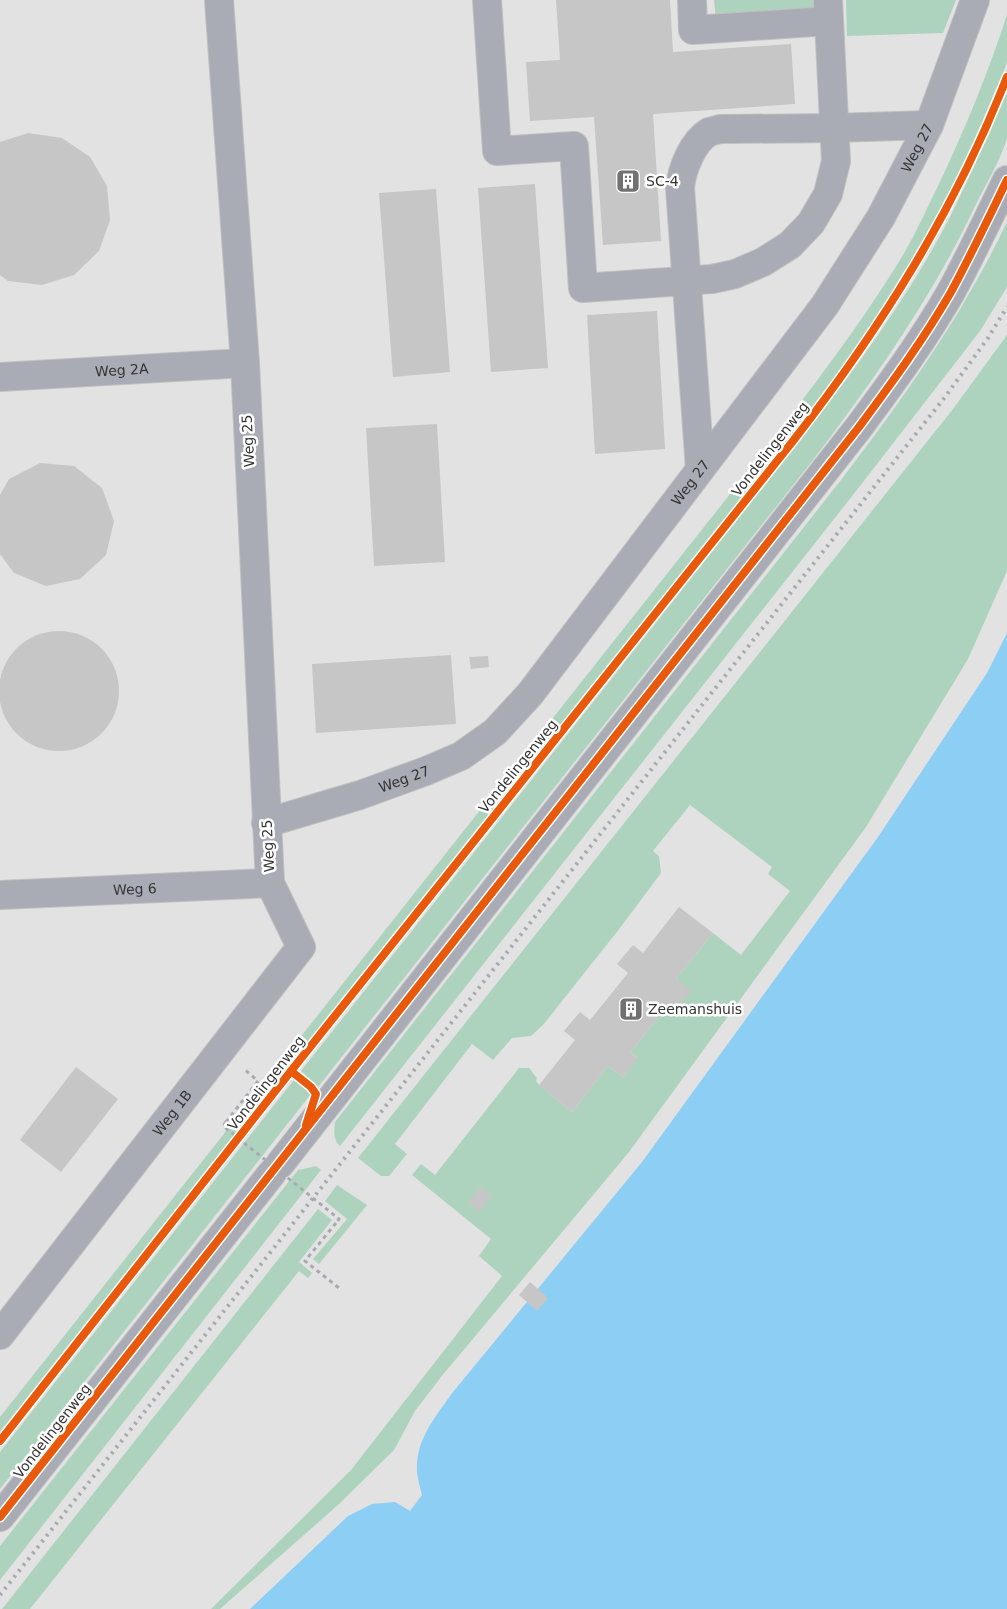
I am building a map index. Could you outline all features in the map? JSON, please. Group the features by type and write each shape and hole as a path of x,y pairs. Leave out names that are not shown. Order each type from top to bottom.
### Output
{"street":[{"name":"Weg 25","path":"218,0 245,363 270,883"},
{"path":"487,0 497,151 574,146 584,288 712,279 735,274 763,262 790,245 811,223 828,194 836,161 829,11 693,30 692,0"},
{"name":"Weg 27","path":"266,823 360,795 426,772 461,756 495,732 530,694 824,305 881,217 929,125 975,0"},
{"path":"700,469 680,187 682,172 686,162 708,132 720,129 929,125"},
{"name":"Vondelingenweg","path":"0,1517 860,427 892,383 950,293 980,237 1007,180"},
{"name":"Weg 2A","path":"0,378 245,363"},
{"name":"Weg 6","path":"0,895 270,883"},
{"name":"Weg 1B","path":"0,1335 300,947 270,883"}],"path":[{"path":"245,1070 258,1081 223,1126 339,1219 305,1261 338,1288"}],"green space":[{"path":"714,0 815,0 816,10 716,20"},
{"path":"846,0 956,0 943,33 847,36"},
{"path":"1007,15 1007,63 975,138 940,212 899,282 838,373 787,440 0,1434 0,1417 753,465 844,344 879,294 918,227 967,122"},
{"path":"1007,92 1007,138 998,162 943,269 903,334 859,398 813,460 318,1087 301,1071 795,447 878,335 916,277 950,217"},
{"path":"1007,222 1007,287 980,331 340,1146 335,1138 335,1122 841,480 931,356 971,290"},
{"path":"1007,335 1007,571 968,659 866,827 629,1152 441,1377 415,1411 394,1450 338,1505 220,1609 211,1609 351,1470 502,1276 479,1256 491,1239 412,1175 421,1164 435,1175 519,1068 529,1068 537,1078 536,1081 539,1085 572,1112 608,1066 623,1077 638,1057 630,1053 669,1004 675,1011 690,991 676,979 713,933 741,955 790,891 768,874 772,867 690,805 653,851 659,856 661,873 543,1025 531,1036 512,1038 493,1060 472,1044 395,1144 407,1154 389,1176 381,1176 358,1158 953,409"},
{"path":"294,1080 311,1094 0,1489 0,1452"},
{"path":"316,1166 321,1170 0,1580 0,1546 298,1170"},
{"path":"337,1185 367,1205 319,1264 313,1259 347,1219 325,1201"},
{"path":"318,1209 332,1220 299,1262 312,1273 308,1278 299,1271 30,1609 2,1609"}],"water":[{"path":"1007,633 1007,1609 250,1609 348,1516 372,1504 395,1502 410,1511 422,1495 417,1472 419,1449 428,1429 440,1410 642,1162 878,837 987,673"}],"building":[{"name":"SC-4","path":"556,0 670,0 673,52 791,44 795,104 653,114 661,241 603,245 594,117 530,121 526,62 560,60"},
{"path":"28,133 62,138 90,157 107,186 110,220 99,251 74,275 42,285 8,281 0,275 0,142"},
{"path":"535,184 548,368 491,372 478,188"},
{"path":"436,189 450,372 393,377 379,193"},
{"path":"657,311 665,449 595,454 587,315"},
{"path":"437,424 445,562 374,566 366,428"},
{"path":"40,463 74,466 102,488 114,521 106,555 80,579 46,586 14,573 0,554 0,495 9,479"},
{"path":"59,631 82,635 102,648 115,668 119,691 115,714 102,734 82,747 59,751 36,747 16,734 3,714 -1,691 3,668 16,648 36,635"},
{"path":"451,655 456,724 316,733 312,664"},
{"path":"488,656 489,667 471,669 469,657"},
{"name":"Zeemanshuis","path":"679,907 713,933 676,979 691,991 676,1010 669,1004 630,1053 638,1058 623,1077 608,1066 572,1112 539,1085 575,1040 564,1031 580,1012 590,1020 628,973 617,964 633,945 643,953"},
{"path":"76,1067 118,1099 61,1172 20,1140"},
{"path":"480,1187 492,1196 479,1212 468,1203"},
{"path":"530,1282 548,1298 537,1311 519,1295"}],"railway":[{"path":"0,1595 945,397 988,338 1007,307"}],"cycle path":[{"path":"0,1441 291,1071 793,441 825,398 886,311 940,221 964,174 1007,77"},
{"path":"0,1517 859,427 941,310 1007,180"},
{"path":"291,1071 311,1087 316,1094 306,1125"}],"place":[{"name":"SC-4","path":"628,181"},
{"name":"Zeemanshuis","path":"631,1009"}]}
